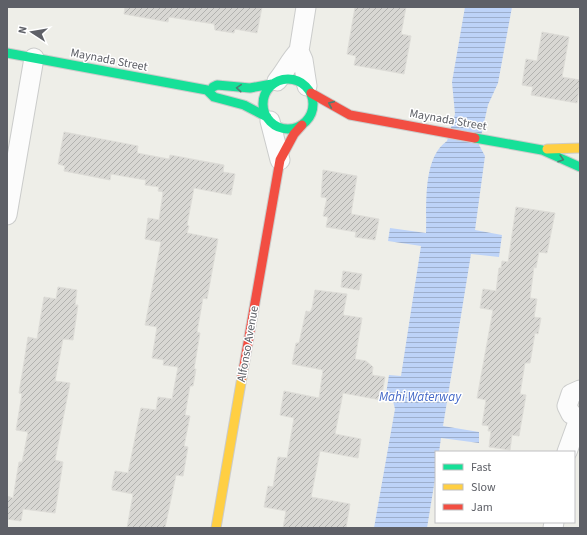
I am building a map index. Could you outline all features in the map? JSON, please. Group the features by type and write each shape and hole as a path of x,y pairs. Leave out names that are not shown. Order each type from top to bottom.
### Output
{"street":[{"path":"304,123 313,108 303,60 299,51 306,7"},
{"path":"299,51 275,83 267,90 264,97 263,106 269,119 277,126 285,129 318,119"},
{"name":"Maynada Street","path":"7,53 207,90 214,97 244,105 269,119"},
{"path":"7,214 34,58"},
{"path":"275,83 287,78 296,79 309,90"},
{"name":"Maynada Street","path":"207,90 217,85 250,88 275,83"},
{"name":"Maynada Street","path":"309,90 350,115"},
{"name":"Maynada Street","path":"334,118 350,115 542,150 552,156 580,167"},
{"name":"Alfonso Avenue","path":"269,119 280,160"},
{"name":"Alfonso Avenue","path":"216,528 280,160 294,134 304,123"},
{"name":"Maynada Street","path":"542,150 554,147 571,149 580,148"},
{"path":"567,451 579,418 571,414 567,406 571,394 580,390"}],"water":[{"name":"Mahi Waterway","path":"465,7 512,7 498,83 488,105 479,145 485,156 475,230 502,235 499,257 471,254 443,426 479,432 479,443 441,438 439,451 435,451 435,479 427,528 374,528 395,409 393,401 386,394 389,375 401,376 421,246 388,241 390,228 426,233 426,197 430,170 433,159 439,149 447,141 455,114 452,82"}],"building":[{"path":"125,7 262,7 257,33 235,29 234,33 215,30 214,24 169,17 168,22 124,14"},
{"path":"355,7 406,7 401,34 411,36 404,74 354,65 356,56 347,54"},
{"path":"542,32 569,37 562,77 580,80 577,103 531,95 533,87 522,85 526,59 537,61"},
{"path":"64,132 138,146 137,153 169,159 170,155 224,165 223,172 235,174 231,195 194,188 187,225 189,226 187,233 218,239 207,299 203,298 197,332 200,333 194,369 196,369 193,386 190,386 185,415 190,416 184,446 188,447 183,476 176,475 165,528 127,528 133,494 112,490 115,471 128,473 141,408 156,410 158,397 172,399 178,367 163,365 164,360 152,358 157,327 145,325 161,242 145,239 148,218 159,220 163,192 158,191 159,187 145,185 146,180 111,174 110,180 64,171 65,166 58,164"},
{"path":"323,170 357,176 351,214 379,219 375,240 355,237 356,232 326,227 328,217 323,216 327,198 321,197"},
{"path":"516,207 555,213 547,253 539,252 536,268 534,267 530,298 537,299 534,317 541,318 538,334 535,333 530,363 525,363 520,394 526,395 519,436 512,435 510,450 489,447 491,431 488,431 489,426 482,425 486,400 477,398 493,310 480,308 483,289 496,291 499,268 501,268 502,261 508,262"},
{"path":"343,271 362,274 359,290 341,287"},
{"path":"58,287 77,290 75,305 78,305 73,340 63,339 55,381 70,383 55,460 63,462 55,513 23,509 21,521 7,519 7,496 13,498 19,462 22,462 28,432 16,430 22,394 19,393 28,337 37,339 44,297 56,299"},
{"path":"315,290 347,294 343,315 362,318 355,359 366,361 373,367 372,375 385,377 381,400 343,393 335,434 361,439 358,458 320,451 311,497 350,504 346,528 283,528 286,511 264,507 268,486 273,487 278,457 287,458 294,418 280,415 284,391 319,398 323,370 292,364 296,343 299,343 306,311 310,312 312,308"}],"traffic: fast":[{"path":"7,53 207,90 214,97 244,105 267,117"},
{"path":"283,79 293,79 306,86 313,99 313,104 313,109 306,122 293,129 283,129 274,125 267,118 263,109 263,99 267,90 274,83 283,79"},
{"path":"213,87 217,85 250,88 272,84"},
{"path":"475,138 542,150 580,167"}],"traffic: slow":[{"path":"547,149 580,148"},
{"path":"216,528 242,377"}],"traffic: jam":[{"path":"311,93 350,115 475,138"},
{"path":"242,377 280,160 294,134 302,125"}]}
